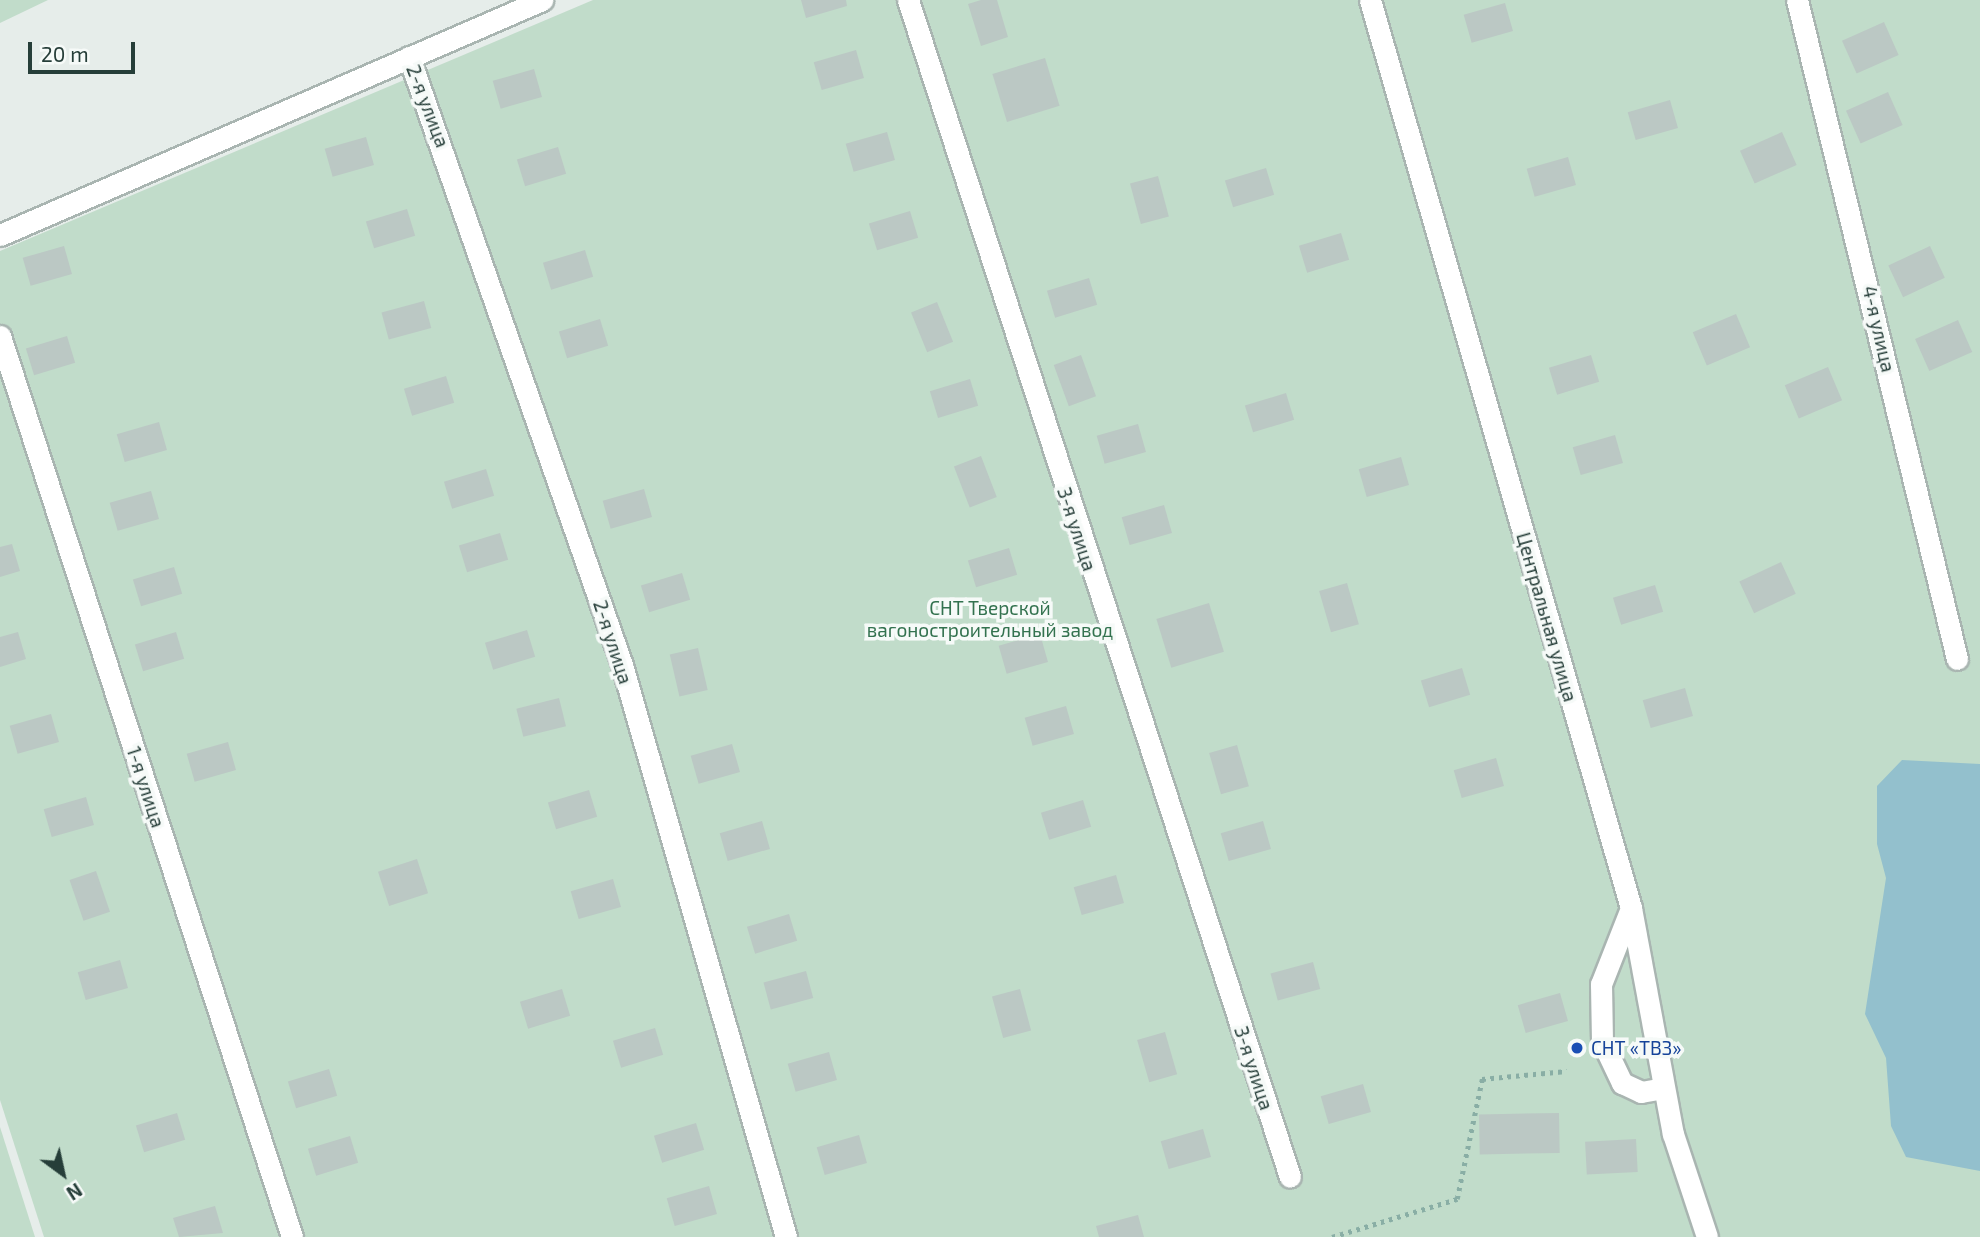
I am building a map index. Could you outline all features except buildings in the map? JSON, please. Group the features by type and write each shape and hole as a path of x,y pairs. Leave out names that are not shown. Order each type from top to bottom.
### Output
{"street":[{"path":"0,235 542,0"},
{"name":"3-я улица","path":"908,0 1290,1177"},
{"name":"Центральная улица","path":"1370,0 1631,908 1664,1088 1707,1237"},
{"name":"4-я улица","path":"1797,0 1956,659"},
{"name":"2-я улица","path":"409,57 622,665 786,1237"},
{"name":"1-я улица","path":"0,336 292,1237"},
{"path":"1631,908 1601,984 1602,1041 1622,1083 1641,1092 1664,1088"}],"path":[{"path":"1332,1237 1457,1199 1482,1079 1567,1072"}],"green space":[{"path":"0,0 48,0 0,23"},
{"name":"СНТ Тверской вагоностроительный завод","path":"593,0 1980,0 1980,1237 44,1237 0,1100 0,251"},
{"path":"0,1127 35,1237 0,1237"}],"water":[{"path":"1902,760 1980,764 1980,1171 1906,1157 1891,1126 1886,1058 1865,1014 1886,878 1877,844 1877,786"}],"place":[{"name":"СНТ «ТВЗ»","path":"1577,1048"}]}
